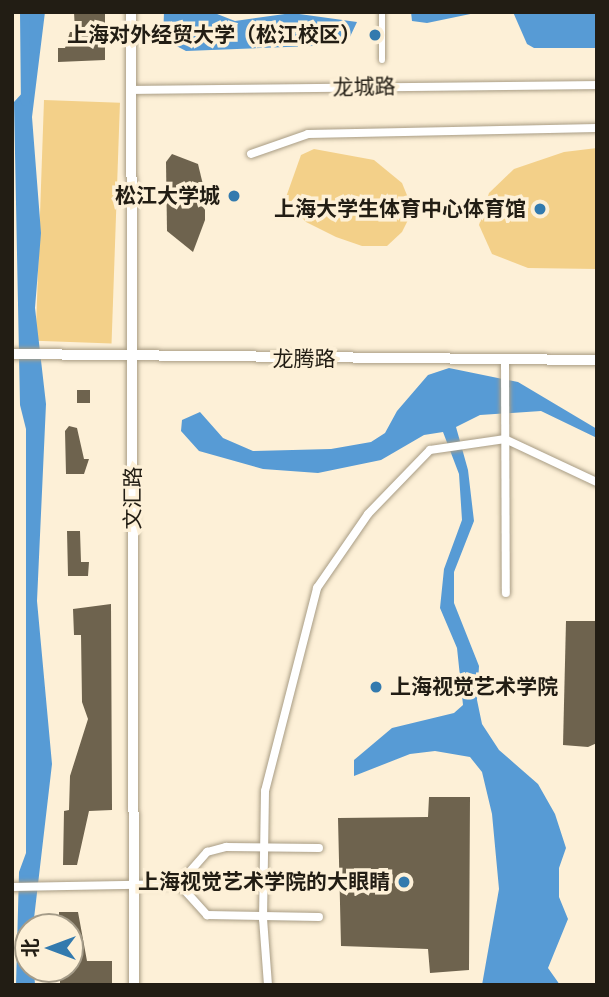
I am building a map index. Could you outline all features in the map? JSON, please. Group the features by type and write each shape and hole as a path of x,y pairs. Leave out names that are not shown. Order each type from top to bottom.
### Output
{"main road":[{"name":"文汇路","path":"131,12 134,985"},
{"name":"龙腾路","path":"14,354 132,358 597,360"}],"street":[{"path":"382,12 383,60"},
{"name":"龙城路","path":"131,90 597,85"},
{"path":"251,154 308,134 597,128"},
{"path":"505,360 506,593"},
{"path":"268,985 263,919 265,791 317,588 368,514 430,450 505,439 597,482"},
{"path":"12,887 133,887 179,884 207,852 226,847 319,848"},
{"path":"179,884 207,915 263,919 319,917"}],"shaded area":[{"path":"44,100 120,103 112,344 36,341"},
{"name":"上海大学生体育中心体育馆","path":"597,148 597,269 528,268 492,254 479,225 489,193 514,169 564,152"},
{"path":"314,149 374,160 402,183 413,210 402,232 387,246 362,246 336,237 306,222 285,200 301,155"}],"water":[{"path":"25,12 45,12 32,117 41,233 35,308 46,404 37,601 52,764 35,913 18,913 19,872 26,853 26,429 20,405 14,102 25,90"},
{"path":"164,12 212,12 235,21 292,13 357,22 348,41 338,45 186,51 163,39"},
{"path":"411,12 480,12 427,23 412,21"},
{"path":"513,12 597,12 597,48 534,48 527,44"},
{"path":"449,368 518,382 597,429 597,438 541,411 480,415 456,427 468,470 474,521 454,572 454,603 479,666 477,700 482,724 499,750 538,784 555,814 566,848 559,868 559,897 568,919 548,968 560,985 482,985 499,889 492,814 482,772 470,757 435,751 410,754 354,776 354,760 392,728 454,713 463,705 457,648 440,608 444,569 462,520 459,474 443,432 424,435 381,460 318,473 263,469 199,451 181,431 182,420 200,412 223,438 253,451 331,449 371,442 385,433 397,411 428,375"},
{"path":"35,983 35,985 16,985"}],"building":[{"path":"74,12 105,12 105,60 58,62 58,48 65,48 70,32 75,32"},
{"path":"172,154 198,164 205,193 205,220 193,252 167,231 166,162"},
{"path":"77,390 90,390 90,403 77,403"},
{"path":"69,426 77,428 84,459 89,459 84,474 66,474 65,431"},
{"path":"67,531 80,531 81,562 89,562 88,576 68,576"},
{"path":"111,604 112,810 89,811 77,865 63,865 64,811 69,810 70,776 88,719 82,702 81,635 74,635 73,609"},
{"path":"566,621 597,621 597,743 588,747 563,745"},
{"name":"上海视觉艺术学院的大眼睛","path":"429,797 470,797 469,970 430,973 428,949 341,946 338,818 428,817"},
{"path":"84,945 87,961 112,961 112,985 60,985 84,983"}],"waterway":[{"path":"24,12 25,101"}],"place":[{"name":"上海对外经贸大学（松江校区）","path":"375,35"},
{"name":"松江大学城","path":"234,196"},
{"name":"上海大学生体育中心体育馆","path":"540,209"},
{"name":"上海视觉艺术学院","path":"376,687"},
{"name":"上海视觉艺术学院的大眼睛","path":"404,882"}]}
